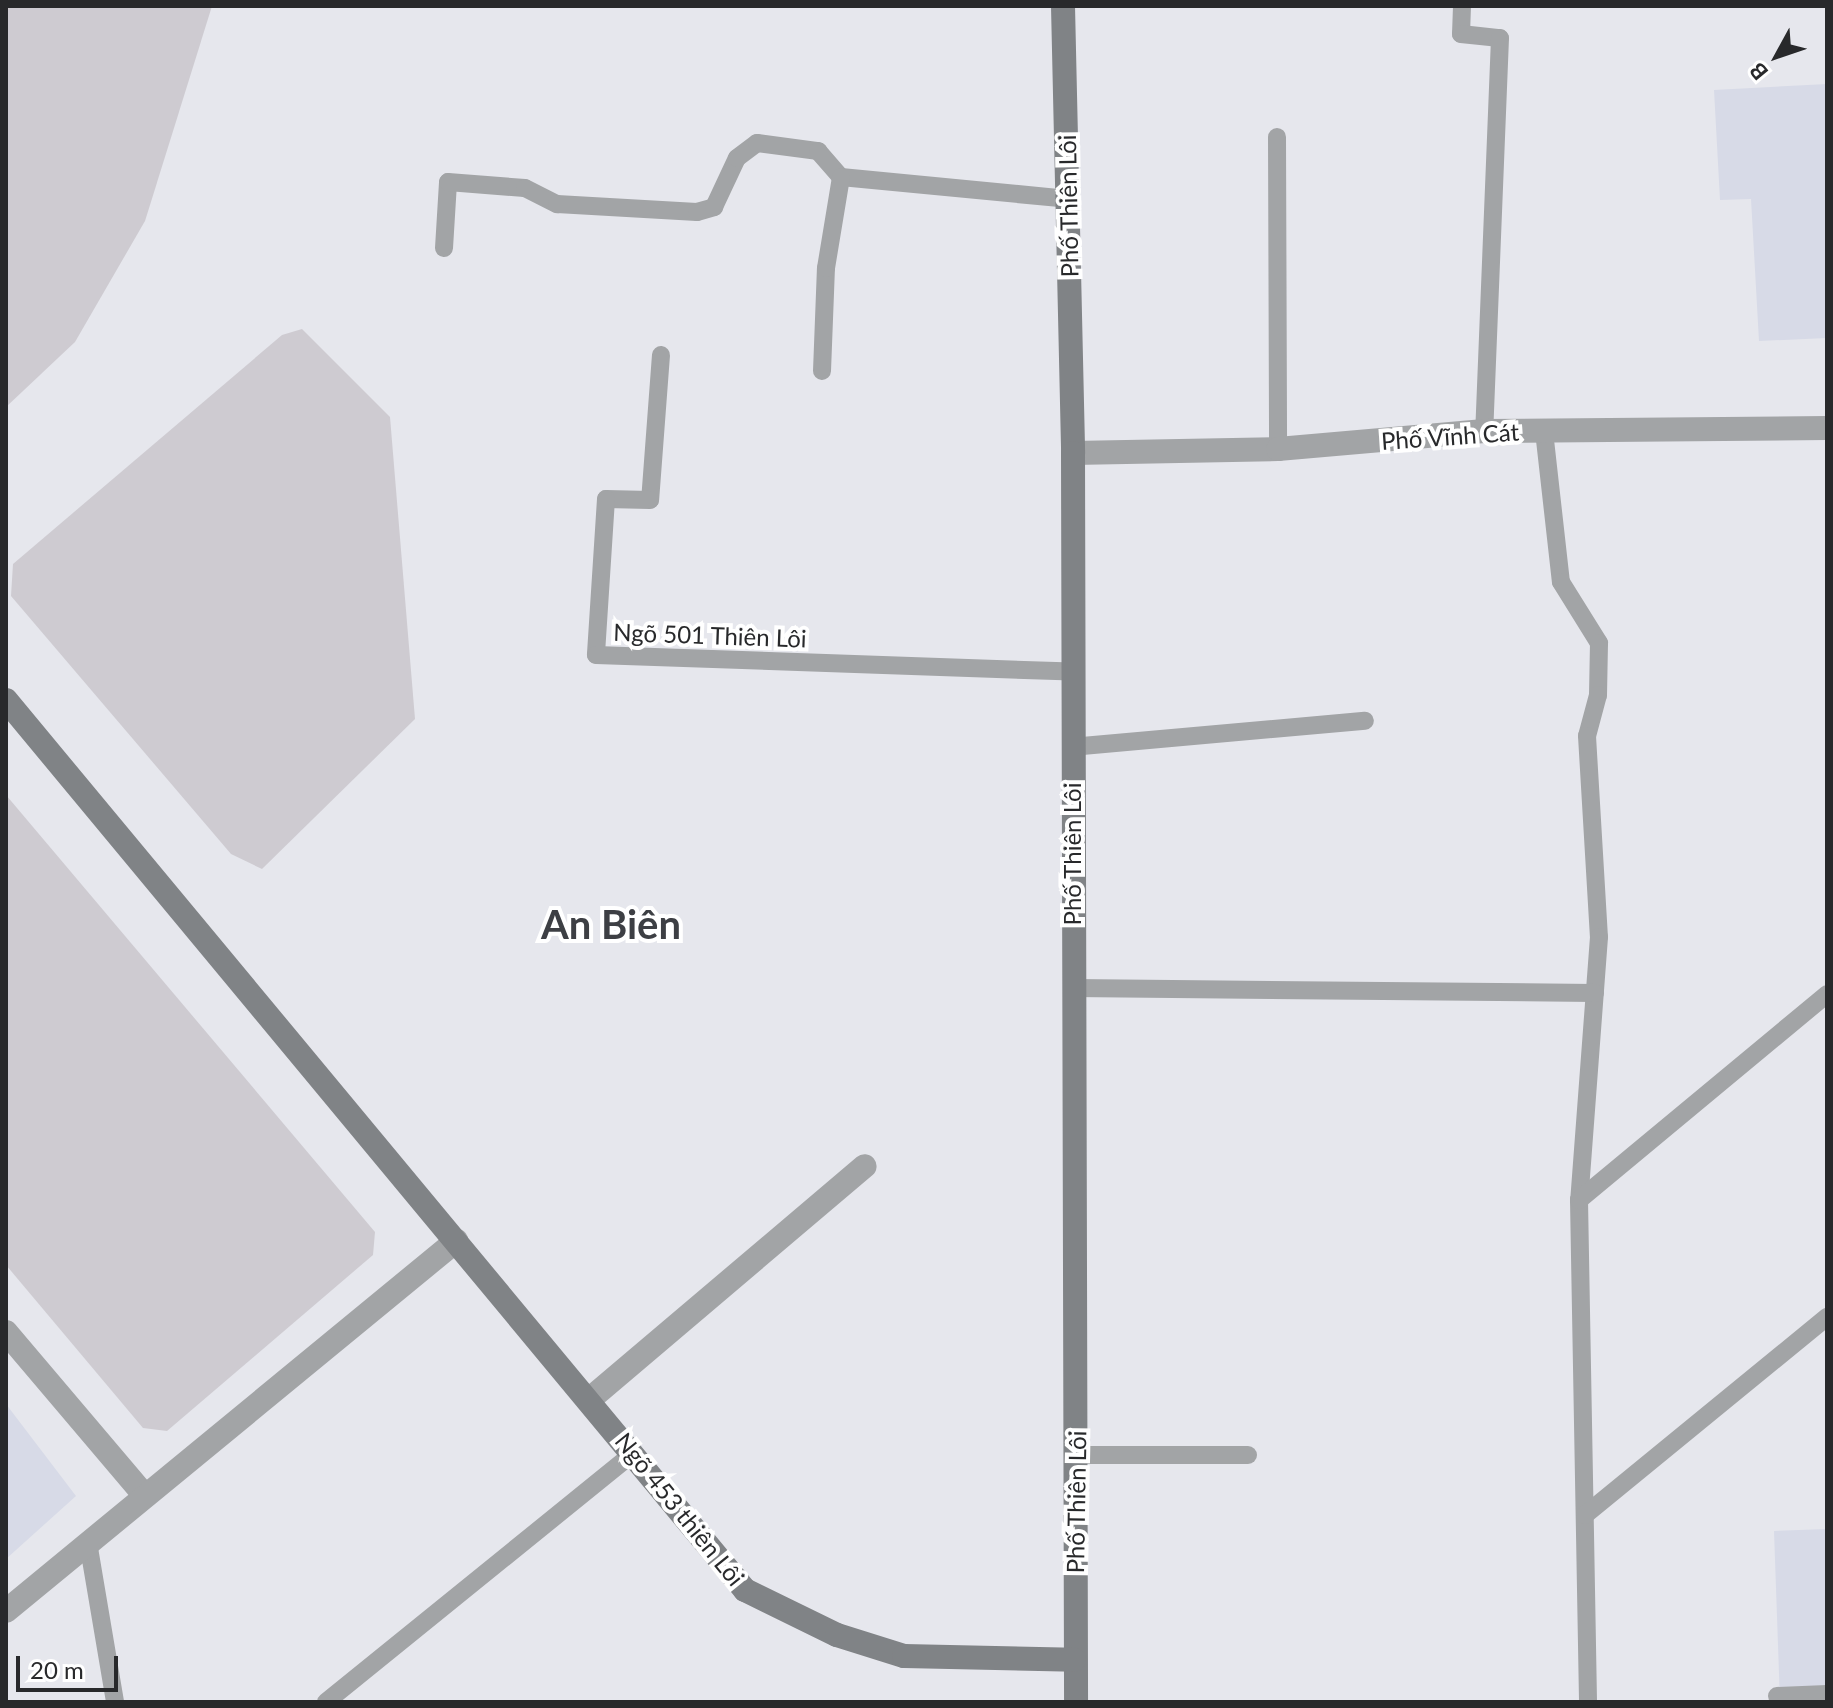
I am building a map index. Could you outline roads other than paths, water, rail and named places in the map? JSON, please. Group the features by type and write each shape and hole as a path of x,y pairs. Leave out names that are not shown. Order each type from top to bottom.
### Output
{"main road":[{"name":"Phố Thiên Lôi","path":"1063,6 1073,453 1071,747 1076,1702"},
{"name":"Ngõ 453 thiên Lôi","path":"6,700 590,1399 745,1590 837,1635 904,1656 1074,1660"}],"street":[{"name":"Phố Vĩnh Cát","path":"1073,453 1278,449 1484,431 1827,428"},
{"path":"590,1399 865,1166"},
{"path":"6,1611 456,1241"},
{"path":"6,1332 144,1495"}],"lane":[{"path":"1462,6 1461,34 1500,38 1484,431"},
{"path":"1277,137 1278,449"},
{"path":"444,248 448,182 525,188 557,204 697,212 714,207 737,158 757,143 818,151 841,177 1068,199"},
{"path":"822,371 826,268 841,177"},
{"name":"Ngõ 501 Thiên Lôi","path":"661,355 650,500 606,499 596,655 1072,672"},
{"path":"1544,431 1561,582 1599,643 1598,695 1587,736 1599,937 1579,1200 1588,1702"},
{"path":"1071,747 1365,721"},
{"path":"1073,988 1595,993"},
{"path":"1579,1200 1827,994"},
{"path":"1585,1515 1827,1317"},
{"path":"326,1702 634,1453"},
{"path":"1077,1455 1248,1455"},
{"path":"88,1542 115,1702"},
{"path":"1777,1696 1827,1694"}],"district":[{"name":"An Biên","path":"611,924"}]}
